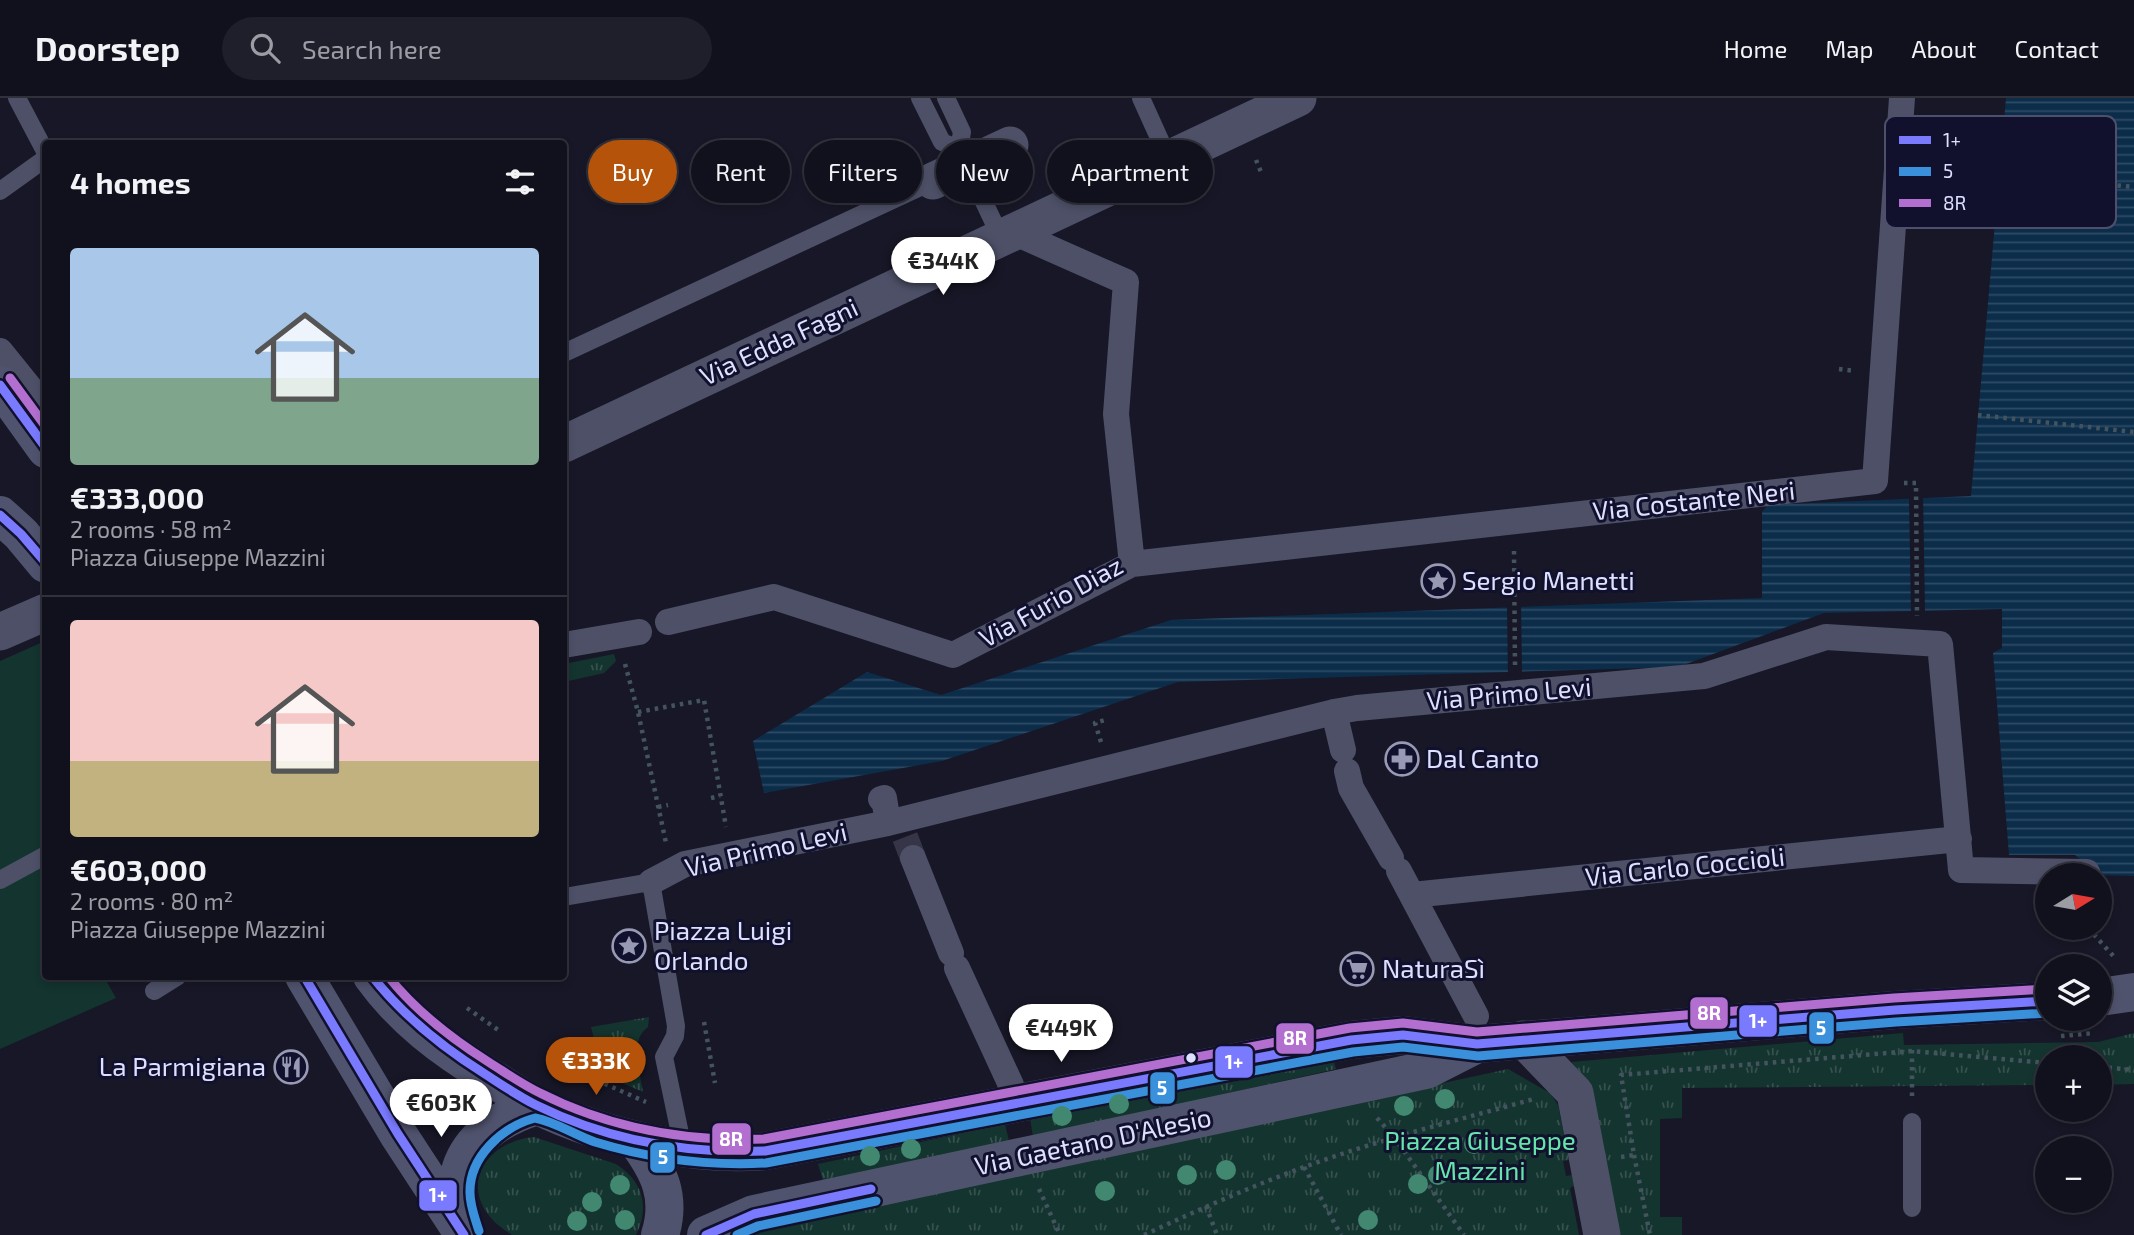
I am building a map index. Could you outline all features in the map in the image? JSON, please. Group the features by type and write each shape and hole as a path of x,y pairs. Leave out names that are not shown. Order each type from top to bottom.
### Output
{"main road":[{"path":"0,385 42,443"},
{"path":"0,515 22,534 42,559"},
{"path":"306,980 398,1134 466,1235"},
{"path":"376,980 422,1032 537,1106 594,1128 636,1140 661,1178 665,1205 660,1235"},
{"name":"Via Gaetano D'Alesio","path":"636,1140 716,1153 765,1152 1351,1040 1477,1030 1523,1039 2035,1002"},
{"name":"Via Gaetano D'Alesio","path":"706,1235 754,1214 1426,1070 1477,1030"},
{"path":"466,1235 458,1209 456,1187 470,1148 499,1121 516,1112 537,1106"}],"street":[{"name":"Via Edda Fagni","path":"1211,140 1298,98"},
{"name":"Via Costante Neri","path":"1901,116 1902,98"},
{"name":"Via Edda Fagni","path":"567,443 1076,203"},
{"name":"Via Costante Neri","path":"1132,564 1875,481 1893,228"},
{"name":"Via Furio Diaz","path":"668,622 774,597 953,655 1132,564 1116,414 1126,282 1007,235"},
{"path":"0,351 42,403"},
{"path":"0,632 42,614"},
{"path":"567,644 639,632"},
{"name":"Via Primo Levi","path":"651,882 685,864 897,828 1334,712 1704,676 1826,637 1940,644 1959,839"},
{"path":"1334,712 1351,788 1412,895 1477,1030"},
{"path":"897,828 1011,1084"},
{"path":"1959,839 1961,870 2035,871"},
{"name":"Via Carlo Coccioli","path":"1412,895 1959,839"},
{"path":"1523,1039 1575,1093 1602,1235"}],"lane":[{"path":"17,98 42,148"},
{"path":"920,98 941,140"},
{"path":"946,98 962,132 962,140"},
{"path":"1141,98 1160,140"},
{"path":"0,191 42,159"},
{"path":"567,352 933,181"},
{"path":"989,203 1007,235"},
{"path":"0,880 42,858"},
{"path":"651,882 676,1026 675,1036 664,1057 683,1148"},
{"name":"Via Primo Levi","path":"567,896 651,882"},
{"path":"154,991 172,980"},
{"path":"1912,1122 1912,1208"}],"path":[{"path":"1255,160 1261,172"},
{"path":"2116,185 2134,187"},
{"path":"1978,415 2134,432"},
{"path":"1904,483 1916,483 1917,623"},
{"path":"1514,556 1515,667"},
{"path":"638,712 704,700 731,855"},
{"path":"1103,748 1095,723 1105,720"},
{"path":"711,798 720,796"},
{"path":"658,807 668,806"},
{"path":"2097,940 2125,976"},
{"path":"467,1008 501,1032"},
{"path":"1912,1122 1913,1040"},
{"path":"1650,1235 1621,1075 1912,1051 2035,1062"},
{"path":"558,1063 646,1102"},
{"path":"2112,1068 2134,1070"},
{"path":"1144,1235 1206,1206 1304,1167 1394,1138 1538,1098 1540,1110"},
{"path":"1371,1112 1394,1138 1464,1235"},
{"path":"1613,1159 1634,1155"},
{"path":"1304,1167 1340,1235"},
{"path":"1035,1180 1060,1235"},
{"path":"1206,1206 1217,1235"}],"green space":[{"path":"42,642 42,980 106,980 116,998 0,1049 0,661"},
{"path":"614,654 616,661 604,673 567,681 567,663"},
{"path":"649,1017 648,1027 638,1040 637,1048 643,1092 594,1071 598,1054 591,1027"},
{"path":"1903,1033 1904,1045 2098,1042 2134,1033 2134,1084 2112,1085 2112,1045 2035,1045 2035,1085 1682,1088 1682,1118 1660,1119 1660,1217 1682,1217 1682,1235 1619,1235 1590,1083 1571,1062"},
{"path":"1332,1056 1336,1069 1033,1137 1030,1118"},
{"name":"Piazza Giuseppe Mazzini","path":"1508,1069 1550,1093 1558,1105 1569,1160 1563,1161 1566,1176 1572,1175 1574,1186 1570,1188 1579,1235 740,1235"},
{"path":"1005,1124 1009,1141 823,1181 818,1164"},
{"path":"534,1137 616,1164 625,1171 638,1187 643,1205 636,1235 512,1235 496,1223 480,1199 480,1173 495,1152 520,1140"}],"water":[{"path":"2006,98 2134,98 2134,876 2112,875 2112,863 2083,863 2075,855 2009,855 1993,653 2002,648 2002,609 1824,613 1678,667 1178,682 942,761 764,793 753,741 867,672 941,695 1171,620 1762,598 1762,512 1768,505 1971,496 1995,228 2116,228 2116,116 2004,116"}],"pier":[{"path":"1923,495 1925,613 1911,613 1909,496"},
{"path":"1507,604 1521,604 1522,675 1508,676"}],"tunnel":[{"path":"905,837 913,858"}],"transit line":[{"name":"8R","path":"10,378 42,422"},
{"name":"1+","path":"0,385 42,443"},
{"name":"1+","path":"0,515 42,558"},
{"name":"1+","path":"306,980 398,1134 464,1235"},
{"name":"1+","path":"375,980 410,1018 439,1042 469,1064 536,1105 619,1136 677,1147 735,1151 765,1151 1351,1040 1403,1035 1477,1044 1895,1010 2035,1002"},
{"name":"8R","path":"392,980 410,1001 448,1034 508,1075 540,1093 621,1124 677,1135 735,1139 764,1139 1350,1028 1403,1023 1477,1032 1894,998 2035,990"},
{"name":"5","path":"479,1231 470,1198 475,1167 481,1156 500,1136 535,1118 595,1142 637,1153 701,1162 766,1163 1353,1052 1403,1047 1478,1056 1896,1022 2035,1014"},
{"name":"1+","path":"706,1235 754,1214 871,1189"},
{"name":"5","path":"737,1235 758,1226 876,1201"}],"place":[{"name":"Sergio Manetti","path":"1438,581"},
{"name":"Dal Canto","path":"1402,759"},
{"name":"Piazza Luigi Orlando","path":"629,946"},
{"name":"NaturaSì","path":"1357,969"},
{"name":"La Parmigiana","path":"291,1067"}]}
